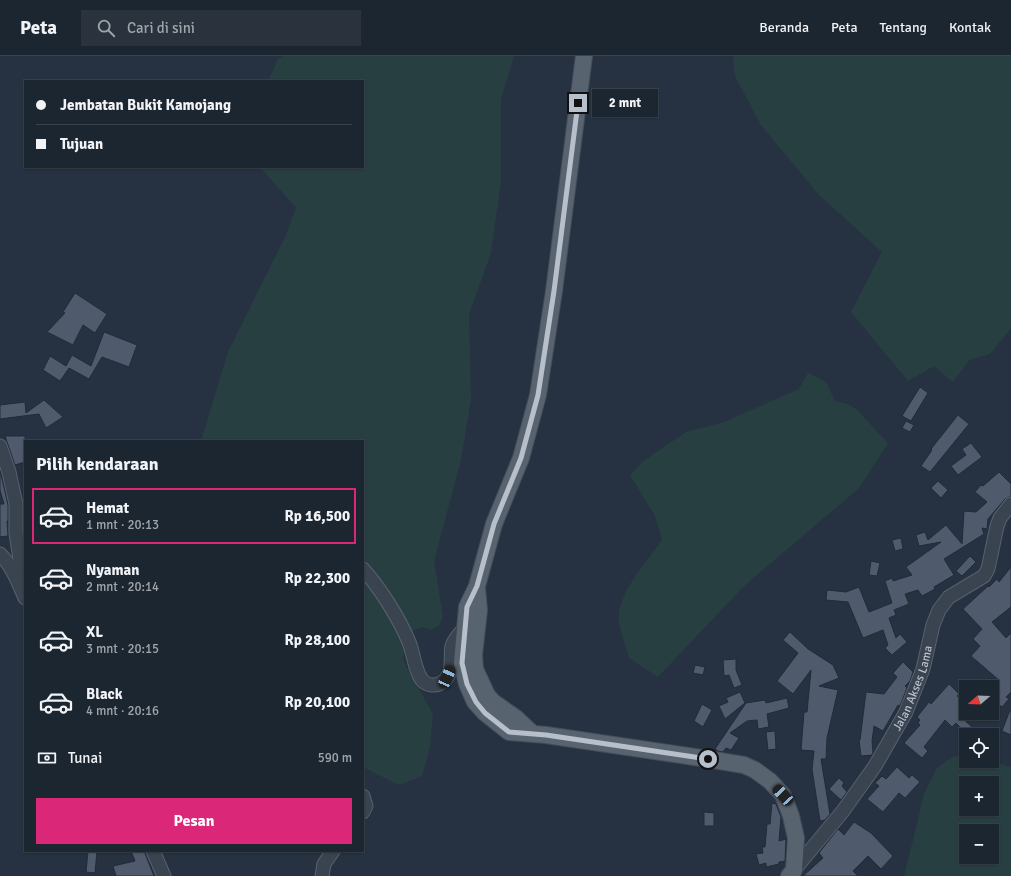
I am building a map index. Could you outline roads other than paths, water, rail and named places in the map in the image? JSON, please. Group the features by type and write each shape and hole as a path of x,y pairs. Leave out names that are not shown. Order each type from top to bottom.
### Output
{"main road":[{"path":"584,56 554,291 538,395 521,458 494,524 477,586 467,607 462,663 467,684 476,702 485,713 509,732 539,734 708,759 744,765 755,770 770,781 783,795 791,816 796,838 792,873"},
{"path":"477,586 479,610 474,655 475,669 487,695 493,702 539,734"}],"street":[{"path":"0,446 9,472 16,504 16,534 20,558 16,577"},
{"name":"Jalan Akses Lama","path":"792,873 843,811 875,766 906,712 923,669 933,625 939,610 949,597 984,576 988,569 997,526 1000,518 1011,504"},
{"path":"0,554 8,562 24,596"},
{"path":"364,570 398,619 409,643 418,673 427,684 436,685 443,682 447,677 451,667 452,646 456,638 464,629"},
{"path":"364,799 366,806 364,810"},
{"path":"153,852 164,876"},
{"path":"322,876 324,864 332,852"}]}
